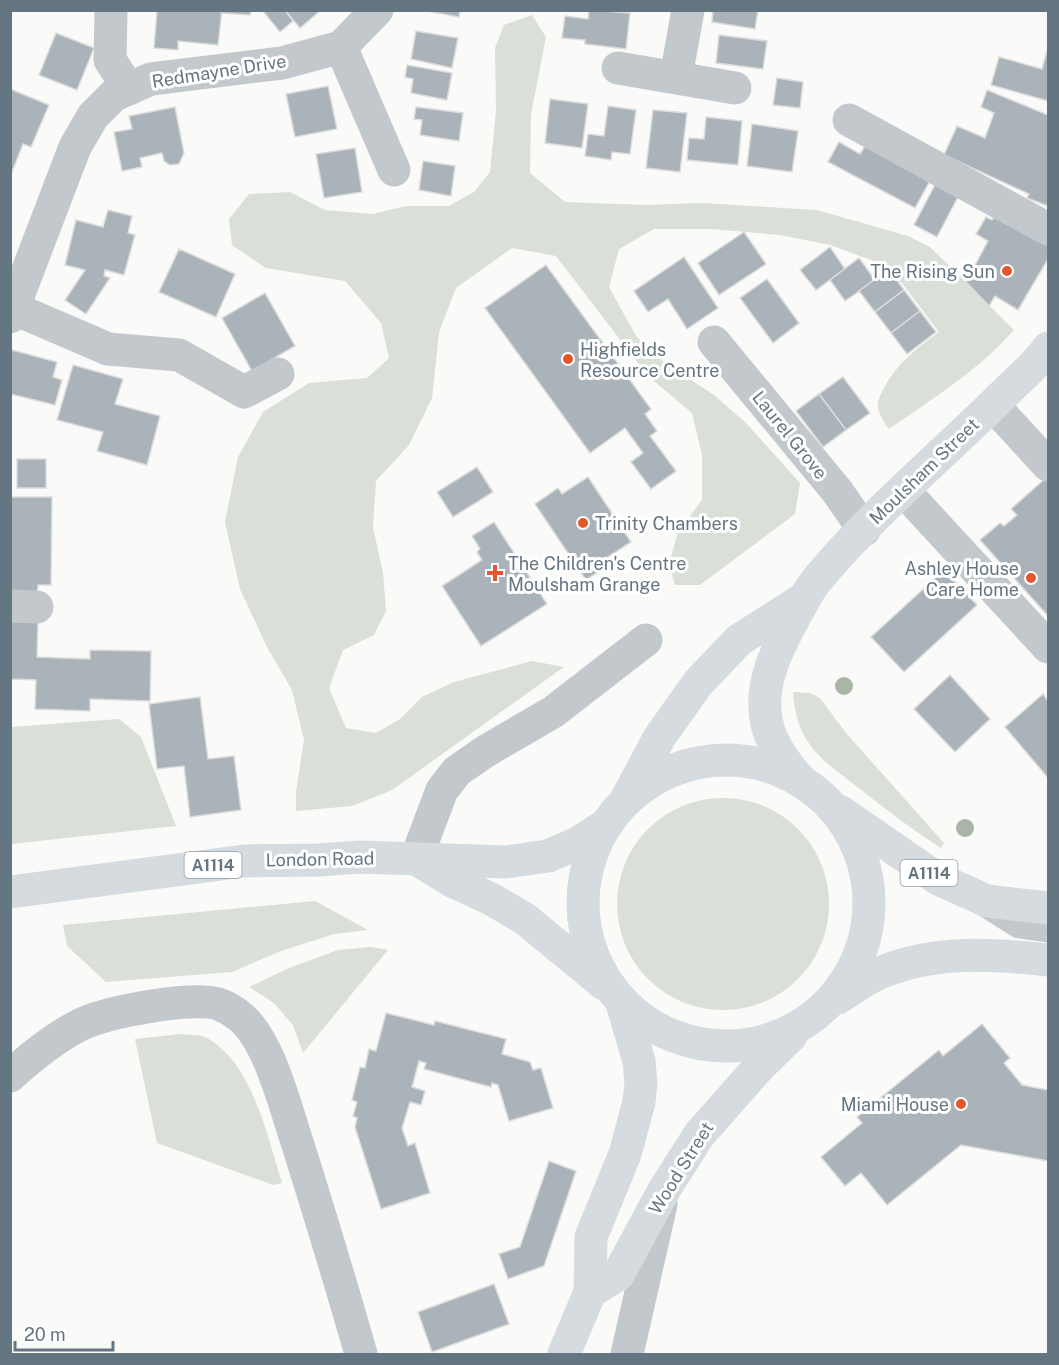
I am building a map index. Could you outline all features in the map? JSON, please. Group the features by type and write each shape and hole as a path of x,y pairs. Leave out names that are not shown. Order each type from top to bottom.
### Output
{"main road":[{"name":"Moulsham Street","path":"814,792 786,763 767,724 766,685 771,665 783,638 815,582 864,530 993,405 1048,348"},
{"name":"Moulsham Street","path":"616,813 659,738 698,683 739,640 805,598"},
{"name":"A1114","path":"1048,908 987,901 938,879 783,772 761,765 734,761 694,764 667,774 650,783 616,813 589,861 583,903 585,925 592,952 603,976 617,995 652,1025 667,1033 702,1044 736,1046 763,1042 817,1013 881,972 925,959 952,955 1048,960"},
{"name":"A1114","path":"814,792 845,824 860,852 867,878 869,900 869,917 862,950 848,978 817,1013"},
{"name":"London Road","path":"10,892 244,861 360,857 506,862 548,856 579,843 616,813"},
{"name":"London Road","path":"416,859 452,881 492,899 525,919 617,995"},
{"path":"564,1354 590,1292 591,1237 625,1154 639,1102 641,1083 639,1061 617,995"},
{"name":"Wood Street","path":"590,1292 618,1275 664,1190 699,1135 715,1115 759,1067 817,1013"}],"street":[{"path":"111,10 110,60 129,89"},
{"name":"Redmayne Drive","path":"13,313 75,147 93,116 114,95 151,79 282,63 340,47 377,10"},
{"path":"676,77 688,10"},
{"path":"340,47 394,170"},
{"path":"618,68 735,88"},
{"path":"849,120 1048,229"},
{"path":"13,313 108,349 179,355 244,392 278,374"},
{"name":"Laurel Grove","path":"714,342 837,491 864,530"},
{"path":"993,405 1048,465"},
{"path":"904,491 1048,647"},
{"path":"416,859 442,790 457,771 486,751 553,712 646,640"},
{"path":"987,901 1020,922 1048,926"},
{"path":"10,1076 43,1046 81,1024 126,1010 193,1002 218,1004 239,1015 256,1036 270,1063 312,1191 361,1354"},
{"path":"627,1354 664,1190"}],"shaded area":[{"path":"532,15 546,37 531,114 530,173 565,202 646,205 702,203 817,210 908,236 930,247 1014,330 970,371 889,429 878,408 881,394 900,365 939,332 890,267 830,245 780,235 711,229 654,229 619,249 609,287 636,336 666,364 714,395 746,423 800,483 795,514 700,585 675,585 669,564 678,532 702,500 702,455 692,413 648,376 556,256 512,248 456,288 439,332 432,398 409,445 376,481 373,527 383,573 386,611 374,635 343,650 329,688 346,728 376,733 400,719 422,697 454,682 532,661 564,667 392,790 352,806 296,811 296,791 304,740 292,690 267,647 240,589 225,522 238,457 263,412 309,383 367,378 389,358 381,323 345,281 266,268 232,245 229,219 249,194 290,192 325,210 373,214 406,206 449,206 474,192 490,172 496,111 495,48 504,25"},
{"path":"793,692 810,693 820,698 846,733 944,843 941,848 887,810 821,757 805,737 800,726"},
{"path":"119,719 141,737 176,826 11,844 11,727"},
{"path":"723,798 754,803 782,816 798,829 811,845 824,873 829,904 824,935 811,963 798,979 782,992 754,1005 723,1010 692,1005 664,992 648,979 635,963 622,935 617,904 622,873 635,845 648,829 664,816 692,803"},
{"path":"315,901 368,930 334,934 281,951 232,972 106,982 67,946 63,925"},
{"path":"371,947 388,950 303,1053 293,1025 274,1003 249,987 289,968 338,950"},
{"path":"180,1034 207,1038 223,1050 236,1065 247,1083 264,1123 282,1183 273,1185 157,1143 135,1039"}],"building":[{"path":"157,10 222,10 218,45 178,41 178,50 154,48"},
{"path":"222,10 251,10 250,15 221,13"},
{"path":"262,10 285,10 293,21 280,32"},
{"path":"285,10 321,10 300,28"},
{"path":"422,10 460,10 459,17"},
{"path":"589,10 630,13 626,49 585,44 585,40 562,38 565,16 588,19"},
{"path":"713,10 758,10 755,29 712,22"},
{"path":"416,31 458,38 452,68 411,59"},
{"path":"56,33 94,48 77,90 39,75"},
{"path":"719,35 767,41 763,69 716,63"},
{"path":"1048,47 1048,101 991,85 999,57 1042,69"},
{"path":"407,65 452,73 447,100 411,93 413,79 405,77"},
{"path":"777,78 803,82 800,108 773,105"},
{"path":"328,86 337,129 295,137 286,94"},
{"path":"10,89 49,105 31,147 23,144 10,177"},
{"path":"987,90 1048,115 1048,206 1027,198 1029,194 944,155 957,126 985,138 994,113 981,107"},
{"path":"550,99 588,104 582,148 545,143"},
{"path":"608,106 636,110 630,154 612,152 611,160 585,156 588,134 604,136"},
{"path":"175,107 184,153 179,164 170,165 164,161 162,153 140,158 142,167 122,171 114,132 132,129 129,116"},
{"path":"416,107 463,113 459,141 420,135 422,120 414,119"},
{"path":"653,110 687,113 680,172 646,168"},
{"path":"706,117 742,121 738,165 687,160 689,138 704,139"},
{"path":"752,124 798,131 792,172 747,166"},
{"path":"839,142 860,154 867,143 932,177 915,208 828,162"},
{"path":"355,148 362,192 324,198 316,154"},
{"path":"423,161 455,166 451,196 419,190"},
{"path":"937,181 960,193 937,237 914,225"},
{"path":"108,210 132,216 128,233 135,235 124,275 105,270 104,276 110,278 86,314 65,300 85,270 65,265 76,220 103,227"},
{"name":"The Rising Sun","path":"997,213 1048,243 1048,259 1018,310 995,296 989,306 966,282 988,241 976,234 986,217 992,220"},
{"path":"744,232 766,264 719,295 698,263"},
{"path":"830,247 845,269 816,290 800,270"},
{"path":"179,249 235,274 216,317 159,292"},
{"path":"684,257 718,308 687,329 668,299 648,312 634,291"},
{"path":"859,258 875,280 845,301 830,280"},
{"name":"Highfields Resource Centre","path":"546,265 651,409 645,414 657,431 650,436 676,471 651,489 631,462 643,453 625,428 590,453 485,308"},
{"path":"889,269 904,290 875,312 859,291"},
{"path":"767,279 799,323 773,343 740,298"},
{"path":"904,290 920,311 891,333 875,312"},
{"path":"265,293 295,346 252,371 222,318"},
{"path":"920,311 936,332 907,354 891,333"},
{"path":"12,350 57,362 53,377 62,380 55,405 10,394"},
{"path":"73,365 123,379 115,404 160,416 147,465 97,451 103,432 57,420"},
{"path":"843,377 870,413 846,430 819,394"},
{"path":"819,394 846,430 823,447 796,411"},
{"path":"17,459 46,459 46,488 17,488"},
{"path":"477,467 493,492 453,517 437,492"},
{"name":"Trinity Chambers","path":"588,477 631,542 605,559 609,565 586,580 535,504 558,488 562,494"},
{"name":"Ashley House Care Home","path":"1047,477 1048,616 980,540 1000,523 1004,526 1017,515 1011,509"},
{"path":"10,497 52,497 51,585 38,585 37,595 10,595"},
{"name":"The Children's Centre Moulsham Grange","path":"494,522 547,604 481,646 442,586 482,560 477,552 480,549 472,536"},
{"path":"944,570 977,605 904,672 871,637"},
{"path":"10,619 38,620 37,657 90,659 90,650 151,651 150,701 90,699 90,711 35,709 36,680 10,679"},
{"path":"950,675 990,719 955,752 914,709"},
{"path":"1043,694 1048,701 1048,778 1005,727"},
{"path":"200,697 208,759 234,756 241,810 190,817 184,766 157,769 149,704"},
{"path":"386,1013 434,1025 435,1021 506,1039 502,1054 530,1062 533,1070 541,1068 553,1108 509,1121 498,1085 492,1083 491,1087 424,1069 426,1063 419,1061 412,1087 425,1091 421,1105 410,1102 402,1128 408,1146 415,1143 430,1193 381,1209 355,1127 357,1118 353,1116 357,1102 352,1100 360,1067 365,1068 369,1049 376,1051"},
{"name":"Miami House","path":"982,1024 1010,1058 1004,1063 1022,1085 1048,1090 1048,1161 961,1145 887,1205 861,1173 845,1186 821,1157 862,1123 857,1117 939,1050 943,1056"},
{"path":"549,1161 576,1171 544,1266 508,1279 499,1254 520,1247"},
{"path":"494,1284 509,1324 432,1352 418,1312"}],"place":[{"name":"The Rising Sun","path":"1007,271"},
{"name":"Highfields Resource Centre","path":"568,359"},
{"name":"Trinity Chambers","path":"583,523"},
{"name":"The Children's Centre Moulsham Grange","path":"495,573"},
{"name":"Ashley House Care Home","path":"1031,578"},
{"name":"Miami House","path":"961,1104"}]}
